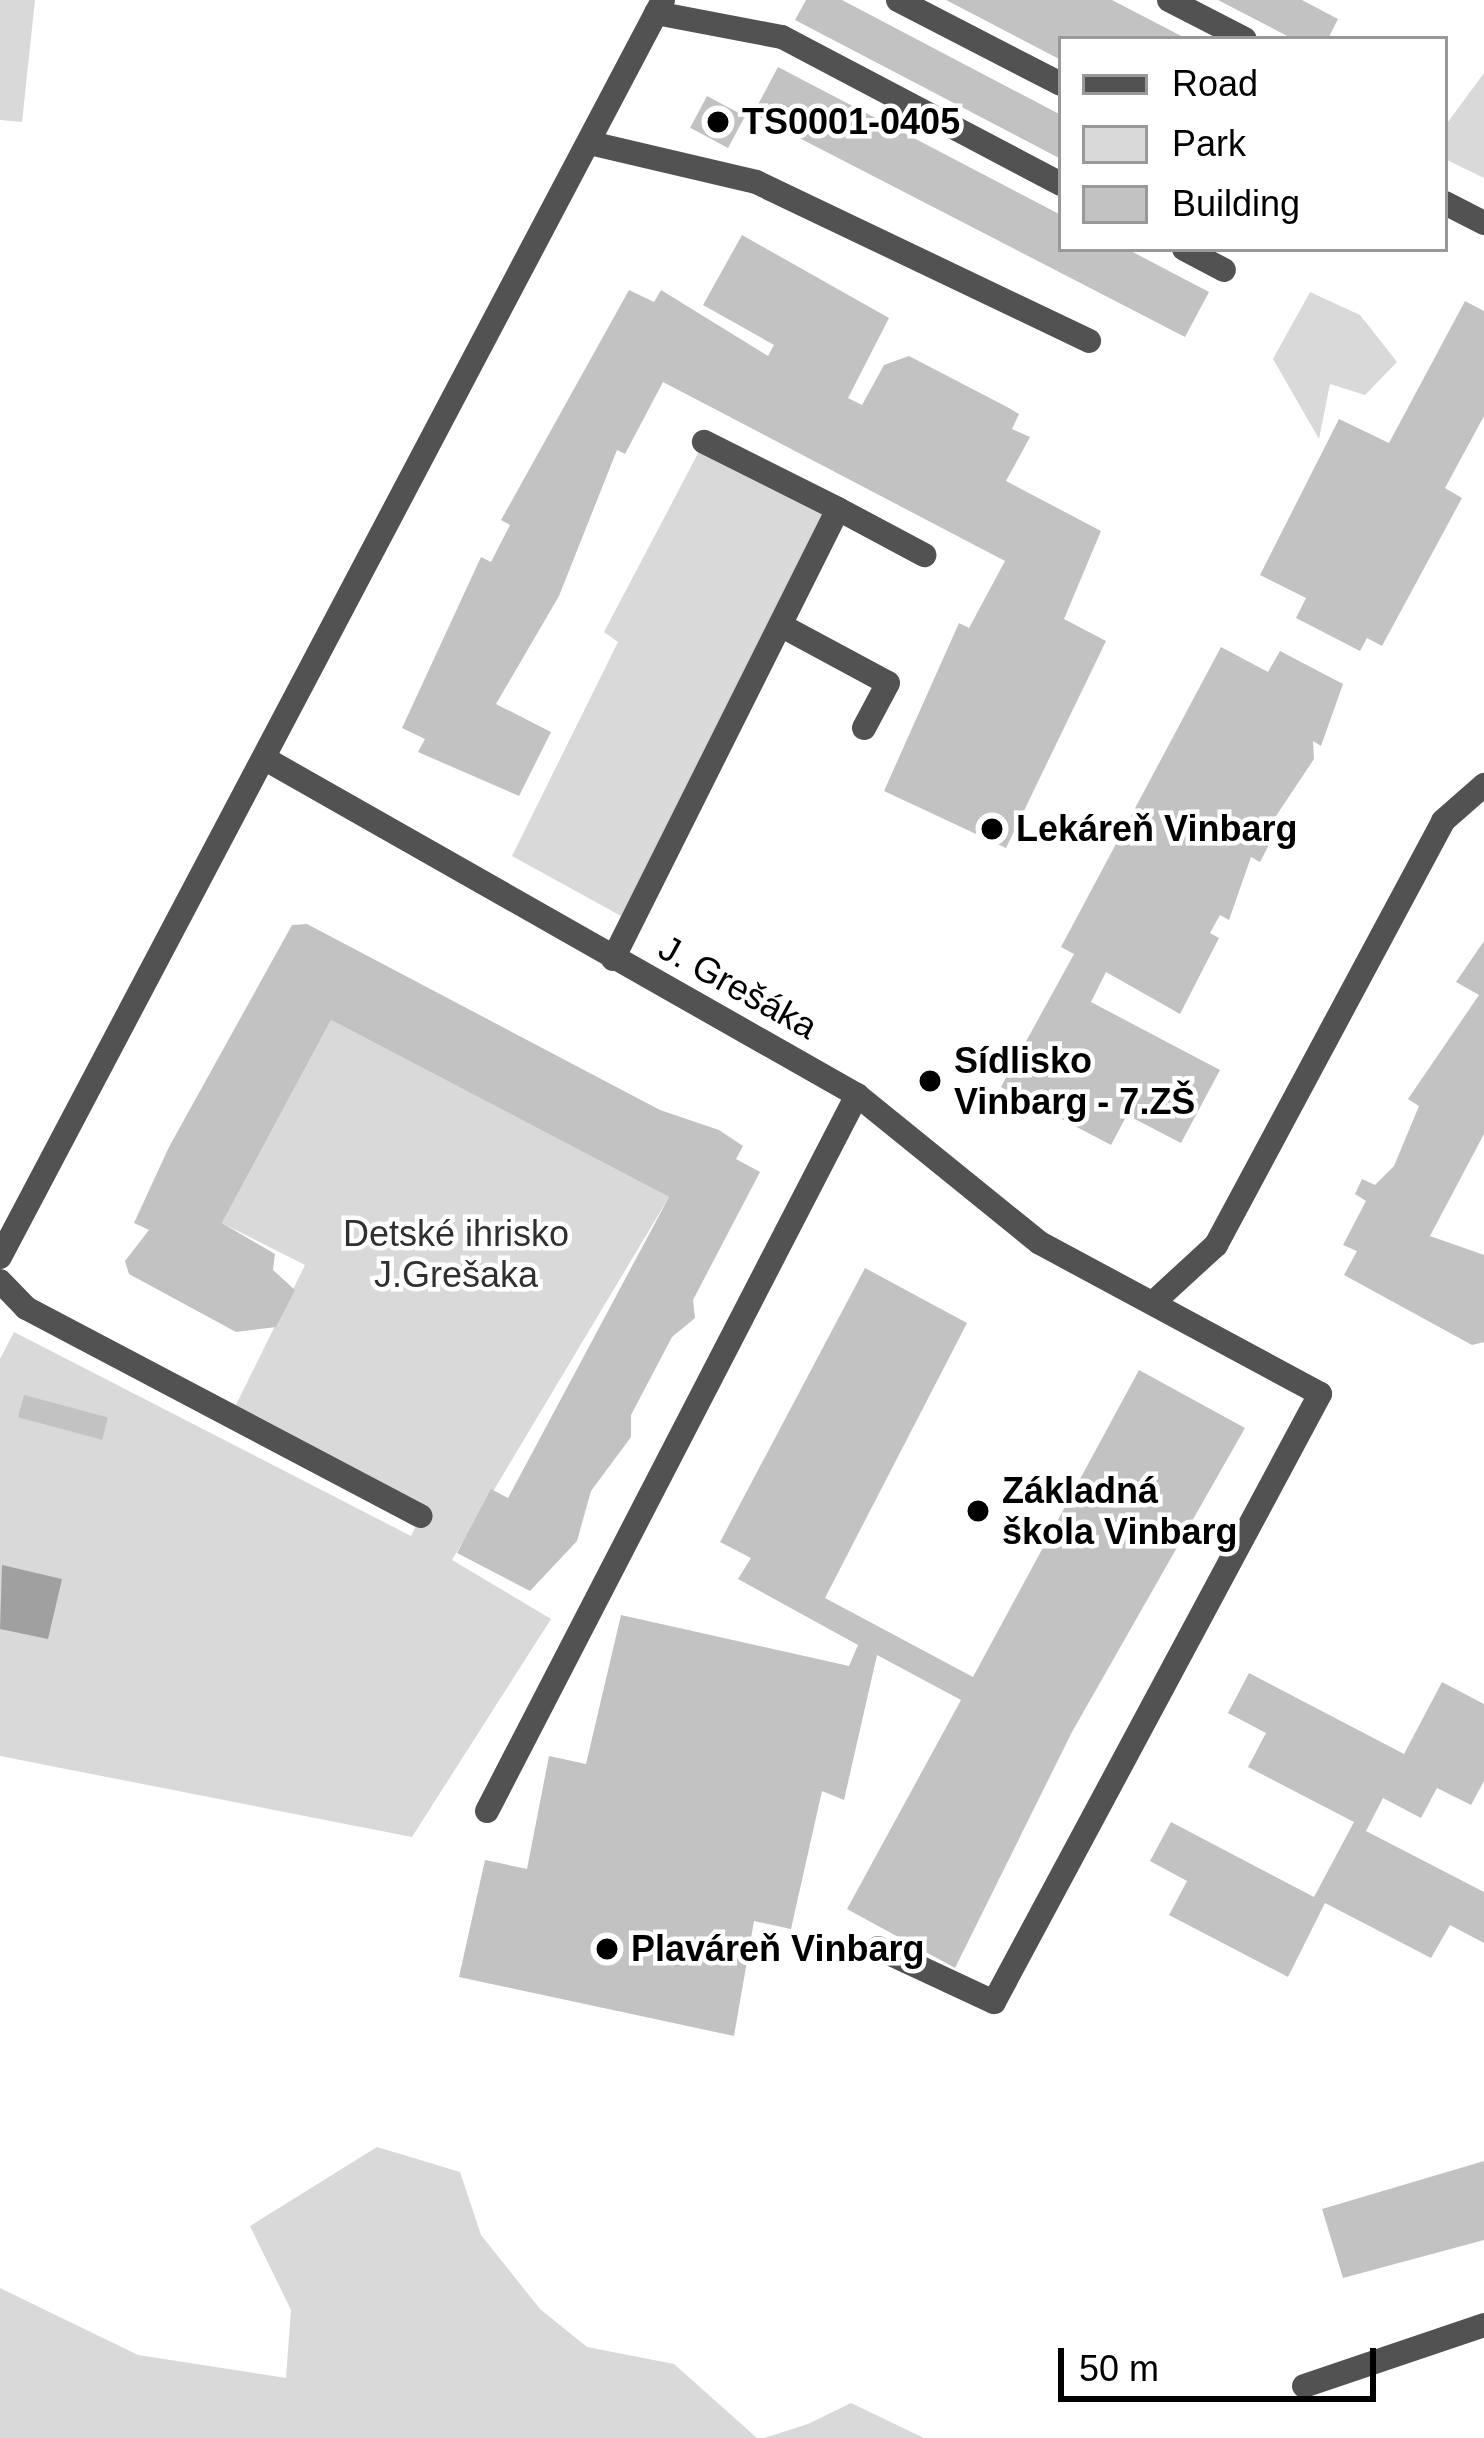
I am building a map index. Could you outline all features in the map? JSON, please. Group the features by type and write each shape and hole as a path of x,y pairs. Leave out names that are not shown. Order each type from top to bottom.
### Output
{"street":[{"path":"898,0 1058,82"},
{"path":"1169,0 1239,36"},
{"path":"0,1247 269,761 660,6 782,37 1058,182"},
{"path":"590,143 756,182 1089,341"},
{"path":"1448,205 1484,223"},
{"path":"1190,252 1224,270"},
{"path":"704,442 924,556"},
{"path":"613,959 838,509"},
{"path":"782,626 888,683 864,728"},
{"name":"J. Grešáka","path":"269,761 857,1095 1040,1243 1320,1394 994,2002 878,1948"},
{"path":"1155,1301 1216,1245 1443,821 1484,785"},
{"path":"487,1810 857,1095"},
{"path":"0,1281 26,1308 421,1516"},
{"path":"1304,2386 1484,2325"}],"green space":[{"path":"0,0 35,0 22,122 0,120"},
{"path":"1484,73 1484,178 1448,160 1448,122"},
{"path":"1310,292 1360,315 1397,362 1365,395 1330,384 1319,439 1273,359"},
{"path":"704,442 838,509 632,922 512,856 618,642 604,632"},
{"name":"Detské ihrisko J.Grešaka","path":"331,1020 669,1197 452,1560 551,1619 412,1837 0,1756 0,1359 14,1332 411,1536 420,1517 231,1415 305,1265 222,1223"},
{"path":"377,2147 460,2172 481,2235 540,2309 587,2347 674,2364 757,2438 0,2438 0,2288 138,2355 286,2378 291,2310 250,2226"},
{"path":"851,2403 924,2438 764,2438 808,2424"}],"shaded area":[{"path":"2,1565 62,1579 48,1639 0,1629"}],"building":[{"path":"806,0 842,0 1058,113 1058,157 795,20"},
{"path":"946,0 1112,0 1181,36 1058,36 1058,58"},
{"path":"1218,0 1302,0 1338,19 1330,36 1287,36"},
{"path":"778,67 1058,213 1058,252 1133,252 1209,292 1185,337 753,114"},
{"name":"TS0001-0405","path":"707,96 745,116 728,148 690,128"},
{"path":"742,235 889,318 848,398 862,405 884,365 909,356 1009,408 1019,414 1012,429 1030,437 1006,481 1101,531 1064,619 1106,641 1006,848 884,791 959,623 969,628 1005,561 663,382 625,454 617,450 559,596 496,704 551,732 519,796 418,752 425,739 402,728 481,557 491,562 510,525 501,520 629,290 654,302 661,290 768,356 774,345 703,305"},
{"path":"1465,301 1484,311 1484,416 1445,488 1462,498 1382,646 1367,638 1360,651 1296,618 1306,598 1260,575 1339,419 1389,443"},
{"path":"1221,647 1268,672 1280,651 1343,684 1321,746 1313,741 1314,759 1262,837 1271,841 1260,862 1251,857 1229,920 1220,915 1210,933 1219,938 1180,1014 1106,972 1091,1002 1220,1070 1181,1143 1127,1115 1111,1145 1001,1087 1074,954 1061,947"},
{"path":"307,924 660,1110 719,1130 743,1146 736,1159 760,1172 693,1300 695,1318 672,1337 631,1415 631,1437 591,1491 577,1541 530,1591 457,1553 491,1489 508,1498 669,1197 331,1020 222,1223 275,1254 273,1270 295,1290 276,1327 236,1332 129,1274 125,1261 149,1230 134,1223 169,1147 292,925"},
{"path":"1484,941 1484,1134 1430,1236 1484,1255 1484,1342 1472,1345 1344,1275 1357,1251 1343,1245 1366,1201 1355,1194 1362,1179 1375,1185 1394,1166 1419,1106 1408,1099 1479,995 1456,982"},
{"path":"865,1268 967,1323 825,1598 973,1677 1139,1370 1245,1428 1072,1732 955,1968 847,1909 961,1700 877,1655 844,1800 822,1791 791,1929 754,1921 734,2036 459,1977 485,1860 527,1869 549,1756 586,1764 621,1615 849,1666 858,1645 738,1579 751,1558 720,1542"},
{"path":"24,1395 108,1418 102,1440 18,1417"},
{"path":"1249,1673 1404,1754 1442,1682 1484,1704 1484,1781 1471,1805 1437,1788 1421,1818 1383,1798 1366,1831 1484,1892 1484,1943 1450,1925 1431,1958 1325,1903 1288,1977 1169,1915 1187,1881 1150,1861 1171,1822 1314,1897 1354,1822 1248,1767 1266,1733 1228,1713"},
{"path":"1484,2161 1484,2240 1343,2278 1322,2209"}],"place":[{"name":"TS0001-0405","path":"718,122"},
{"name":"Lekáreň Vinbarg","path":"992,829"},
{"name":"Sídlisko Vinbarg - 7.ZŠ","path":"930,1081"},
{"name":"Základná škola Vinbarg","path":"978,1511"},
{"name":"Plaváreň Vinbarg","path":"607,1949"}]}
